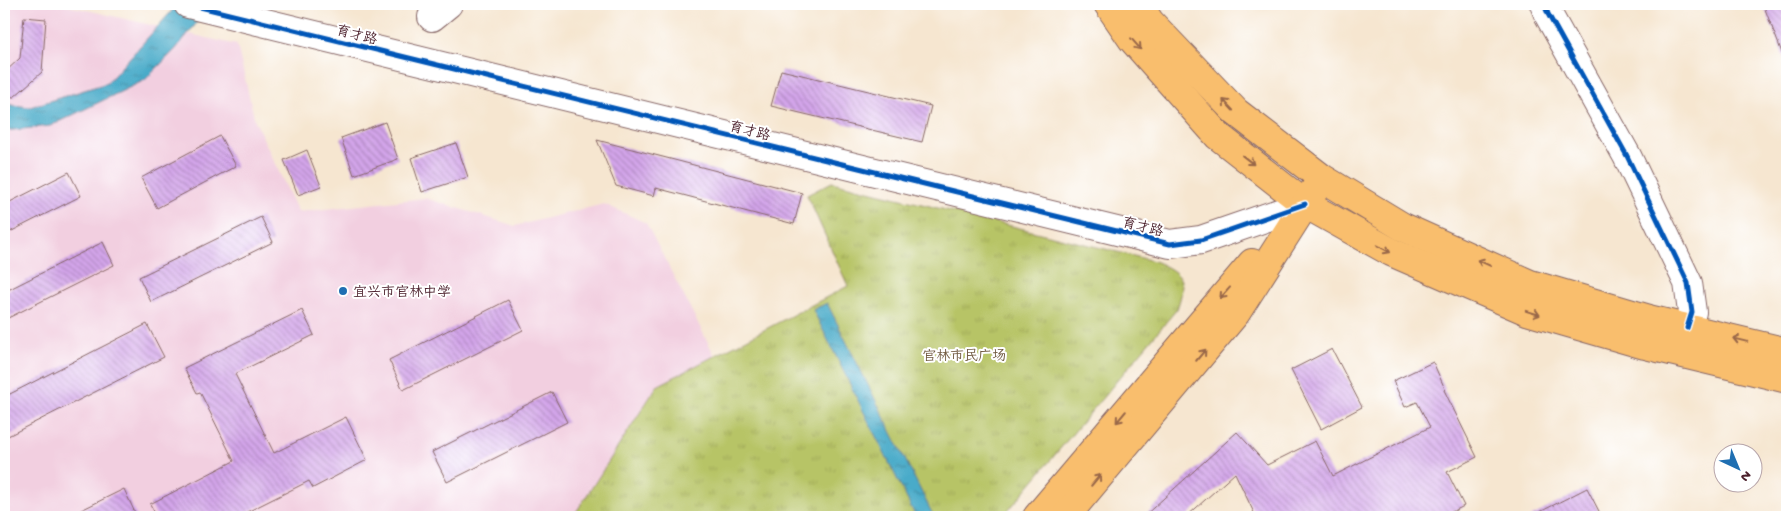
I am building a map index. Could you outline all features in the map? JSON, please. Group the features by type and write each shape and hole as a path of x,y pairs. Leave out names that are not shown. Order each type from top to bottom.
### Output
{"main road":[{"path":"1108,4 1132,39 1218,136 1305,204 1390,252 1527,311 1646,345 1787,379"},
{"path":"1138,4 1150,22 1236,112 1322,178 1403,227 1530,284 1649,319 1787,352"},
{"path":"1065,517 1236,313 1322,178"},
{"path":"1037,517 1219,300 1305,204"}],"street":[{"name":"育才路","path":"188,4 1170,244 1201,240 1305,204"},
{"path":"1544,4 1626,156 1688,283 1692,312 1688,328"}],"shaded area":[{"name":"宜兴市官林中学","path":"4,4 61,4 237,45 255,121 298,212 425,198 515,226 604,204 646,223 715,356 657,386 573,517 4,517"}],"green space":[{"name":"官林市民广场","path":"832,182 1154,261 1171,269 1180,279 1182,291 1177,309 1003,517 573,517 657,386 848,286 807,195"}],"water":[{"path":"178,4 212,4 175,50 145,80 50,126 4,131 4,104 30,107 107,83"},
{"path":"827,303 934,517 916,517 813,310"}],"building":[{"path":"1763,4 1787,4 1786,63"},
{"path":"24,17 46,19 42,72 14,97 4,96 4,73 20,58"},
{"path":"781,70 931,106 922,142 771,106"},
{"path":"385,122 398,159 354,175 341,138"},
{"path":"220,136 236,166 157,208 141,178"},
{"path":"597,140 802,193 794,224 656,188 654,196 616,186"},
{"path":"456,143 468,177 422,192 411,158"},
{"path":"307,150 321,186 298,195 284,160"},
{"path":"69,172 81,196 4,235 4,205"},
{"path":"261,217 273,242 151,302 139,277"},
{"path":"103,242 114,265 4,320 4,292"},
{"path":"508,300 523,330 403,390 389,360"},
{"path":"302,310 314,335 235,374 274,453 346,417 367,460 313,488 309,481 237,517 157,517 150,504 234,461 200,392 197,393 184,368"},
{"path":"147,324 164,357 4,438 4,397"},
{"path":"1332,349 1362,407 1321,429 1291,370"},
{"path":"1433,362 1444,390 1477,457 1447,472 1464,506 1442,517 1256,517 1235,473 1186,517 1143,517 1237,432 1267,465 1315,441 1333,476 1430,427 1417,402 1405,407 1393,381"},
{"path":"552,392 567,422 447,482 432,452"},
{"path":"1587,488 1602,517 1530,517"},
{"path":"124,489 137,517 67,517"}],"cycle path":[{"path":"188,4 1170,244 1201,240 1305,204"},
{"path":"1544,4 1627,156 1688,283 1692,312 1687,328"}],"place":[{"name":"宜兴市官林中学","path":"343,291"}]}
